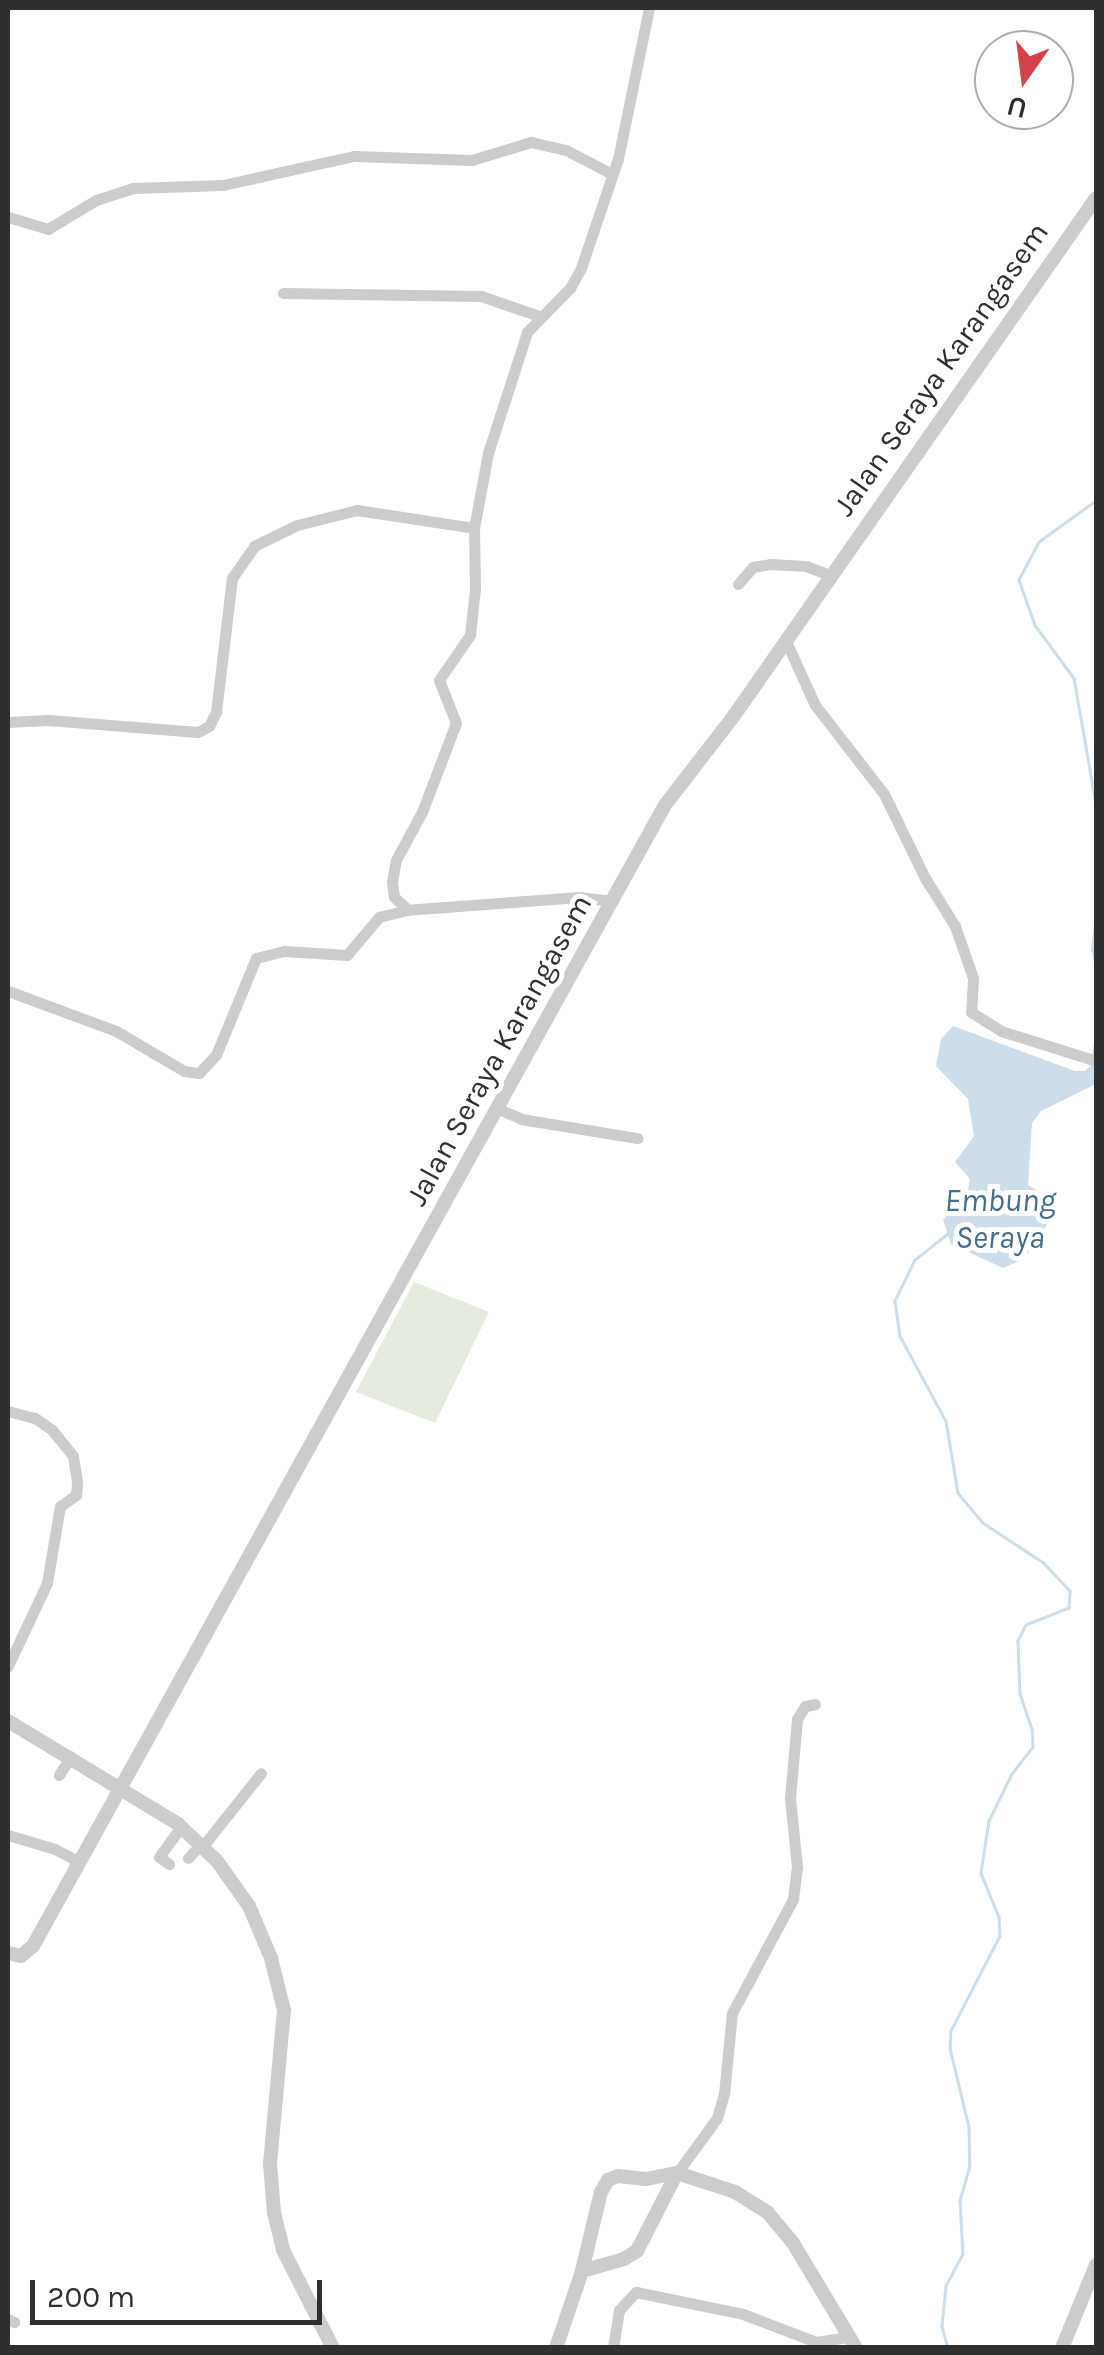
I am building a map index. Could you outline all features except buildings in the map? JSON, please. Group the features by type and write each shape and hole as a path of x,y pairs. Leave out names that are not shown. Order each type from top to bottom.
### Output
{"street":[{"path":"408,910 394,897 393,873 456,723 439,680 470,636 475,589 474,528 497,420 522,345 539,316 576,279 621,148 650,8"},
{"path":"8,217 48,228 121,190 223,184 354,156 472,160 531,142 566,150 610,173"},
{"name":"Jalan Seraya Karangasem","path":"8,1953 28,1953 123,1788 674,792 733,717 1096,198"},
{"path":"283,294 481,296 539,316"},
{"path":"8,722 198,732 209,726 216,712 232,578 254,546 297,525 357,510 474,528"},
{"path":"738,584 752,567 770,564 806,566 829,575"},
{"path":"785,639 815,705 884,794 925,878 955,926 972,978 971,1012 989,1026 1095,1061"},
{"path":"8,991 116,1031 184,1071 199,1074 216,1055 256,958 284,950 347,956 379,917 408,910 579,897 612,901"},
{"path":"499,1109 520,1119 637,1138"},
{"path":"8,1411 35,1418 52,1430 73,1456 77,1482 76,1495 60,1506 48,1583 8,1666"},
{"path":"582,2271 624,2259 636,2250 678,2172 717,2118 724,2094 732,2013 793,1899 796,1867 790,1798 797,1719 799,1711 815,1704"},
{"path":"8,1721 181,1827 202,1845 226,1884 249,1906 271,1958 284,2010 270,2164 278,2232 332,2348"},
{"path":"59,1775 70,1756"},
{"path":"188,1858 261,1773"},
{"path":"168,1864 159,1856 181,1827"},
{"path":"8,1835 55,1849 79,1862"},
{"path":"556,2348 582,2271 601,2192 608,2180 618,2176 646,2179 678,2172 735,2192 768,2213 794,2243 852,2342"},
{"path":"1062,2348 1096,2264"},
{"path":"613,2348 619,2310 636,2292 761,2319 816,2342 852,2342"}],"shaded area":[{"path":"414,1282 489,1312 435,1423 356,1392"}],"water":[{"name":"Embung Seraya","path":"953,1026 1075,1071 1085,1071 1096,1061 1096,1084 1041,1111 1032,1123 1028,1185 1046,1196 1053,1213 1035,1246 1019,1261 1003,1268 951,1244 943,1220 968,1190 970,1179 955,1162 974,1136 968,1099 936,1066 941,1039"}],"waterway":[{"path":"1096,501 1039,542 1019,580 1035,625 1074,678 1096,804"},
{"path":"1096,919 1096,965"},
{"path":"1093,1054 1096,1040"},
{"path":"948,1234 915,1260 895,1301 900,1336 946,1421 958,1493 982,1522 1044,1563 1070,1591 1069,1608 1026,1625 1018,1641 1020,1694 1032,1729 1033,1747 1012,1774 989,1821 981,1873 999,1917 1000,1936 951,2031 950,2048 969,2127 970,2166 960,2201 963,2254 946,2286 942,2326 948,2348"}]}
